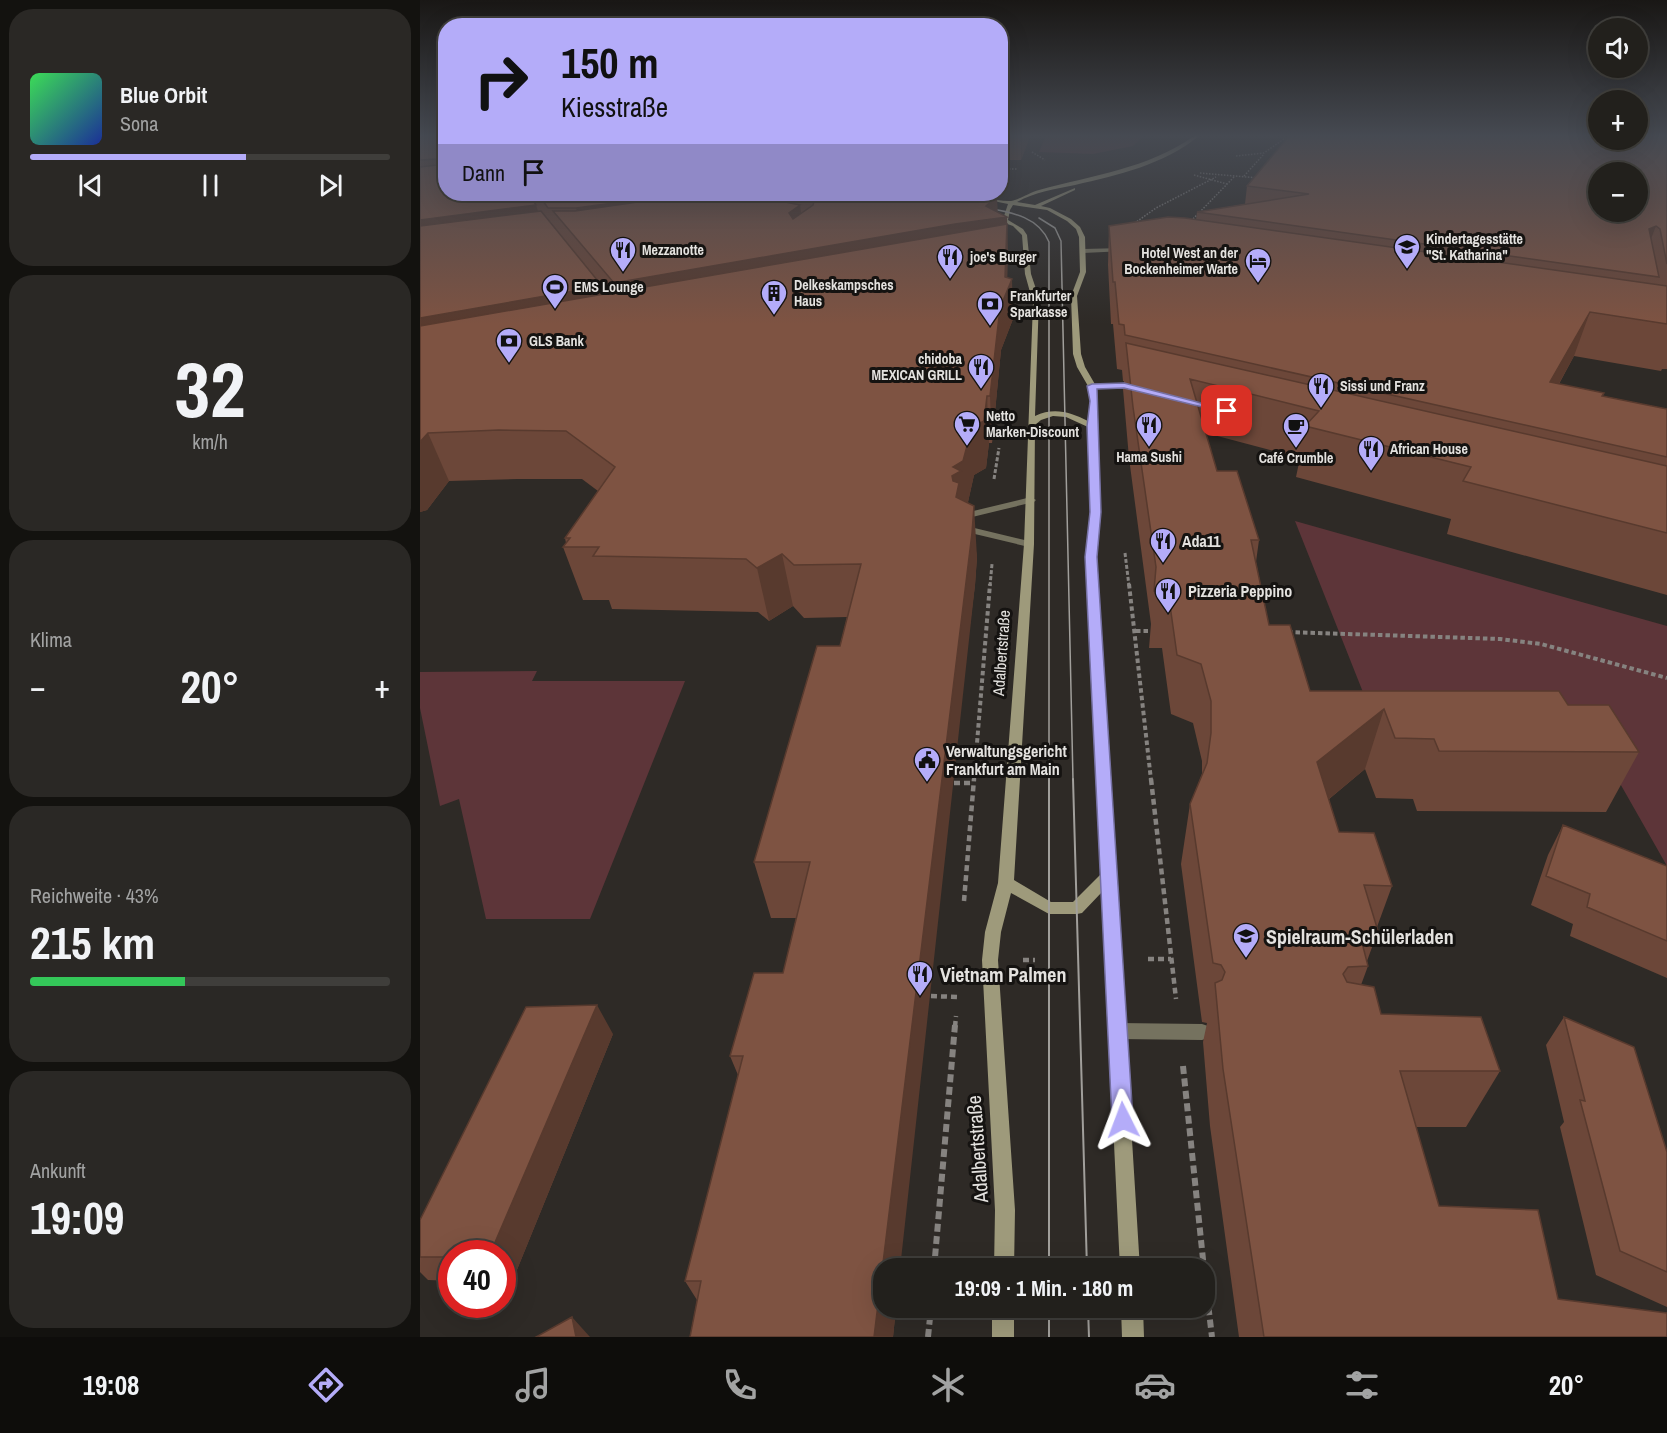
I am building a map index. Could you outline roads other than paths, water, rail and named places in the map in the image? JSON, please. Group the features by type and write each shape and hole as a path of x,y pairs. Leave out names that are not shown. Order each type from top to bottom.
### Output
{"street":[{"path":"989,217 1005,221 1007,210 1012,202 1022,198"},
{"path":"981,211 1040,206 1055,198"},
{"path":"1006,201 1040,206 1065,218 1078,228 1082,237 1083,272 1074,296 1077,354 1080,367 1092,386 1094,401 1092,426 1095,512 1091,557 1129,1258"},
{"name":"Adalbertstraße","path":"1004,1258 1005,1210 990,960 993,932 1006,884 1029,544 1036,310 1035,292 1028,272 1025,234 1005,221"},
{"path":"1083,251 1128,250"},
{"path":"987,260 1028,254"},
{"path":"1092,386 1124,385 1146,390"},
{"path":"1031,424 1040,415 1065,414 1092,426"},
{"path":"964,516 1031,500"},
{"path":"962,528 1029,544"},
{"path":"1006,884 1049,908 1077,908 1109,875"},
{"path":"1118,1031 1202,1032"},
{"path":"1003,1318 1003,1337"},
{"path":"1132,1318 1133,1337"}],"tram line":[{"path":"982,207 1012,213 1030,220 1038,226 1049,242 1049,1258"},
{"path":"1039,218 1055,228 1061,241 1073,780"},
{"path":"1073,779 1087,1258"},
{"path":"1049,1318 1049,1337"},
{"path":"1088,1318 1089,1337"}],"place":[{"name":"Kindertagesstätte \"St. Katharina\"","path":"1407,270"},
{"name":"Mezzanotte","path":"623,273"},
{"name":"joe's Burger","path":"950,280"},
{"name":"Hotel West an der Bockenheimer Warte","path":"1258,284"},
{"name":"EMS Lounge","path":"555,310"},
{"name":"Delkeskampsches Haus","path":"774,316"},
{"name":"Frankfurter Sparkasse","path":"990,327"},
{"name":"GLS Bank","path":"509,364"},
{"name":"chidoba MEXICAN GRILL","path":"981,390"},
{"name":"Sissi und Franz","path":"1321,409"},
{"name":"Netto Marken-Discount","path":"967,447"},
{"name":"Hama Sushi","path":"1149,448"},
{"name":"Café Crumble","path":"1296,449"},
{"name":"African House","path":"1371,472"},
{"name":"Ada11","path":"1163,564"},
{"name":"Pizzeria Peppino","path":"1168,614"},
{"name":"Verwaltungsgericht Frankfurt am Main","path":"927,783"},
{"name":"Spielraum-Schülerladen","path":"1246,959"},
{"name":"Vietnam Palmen","path":"920,997"}]}
